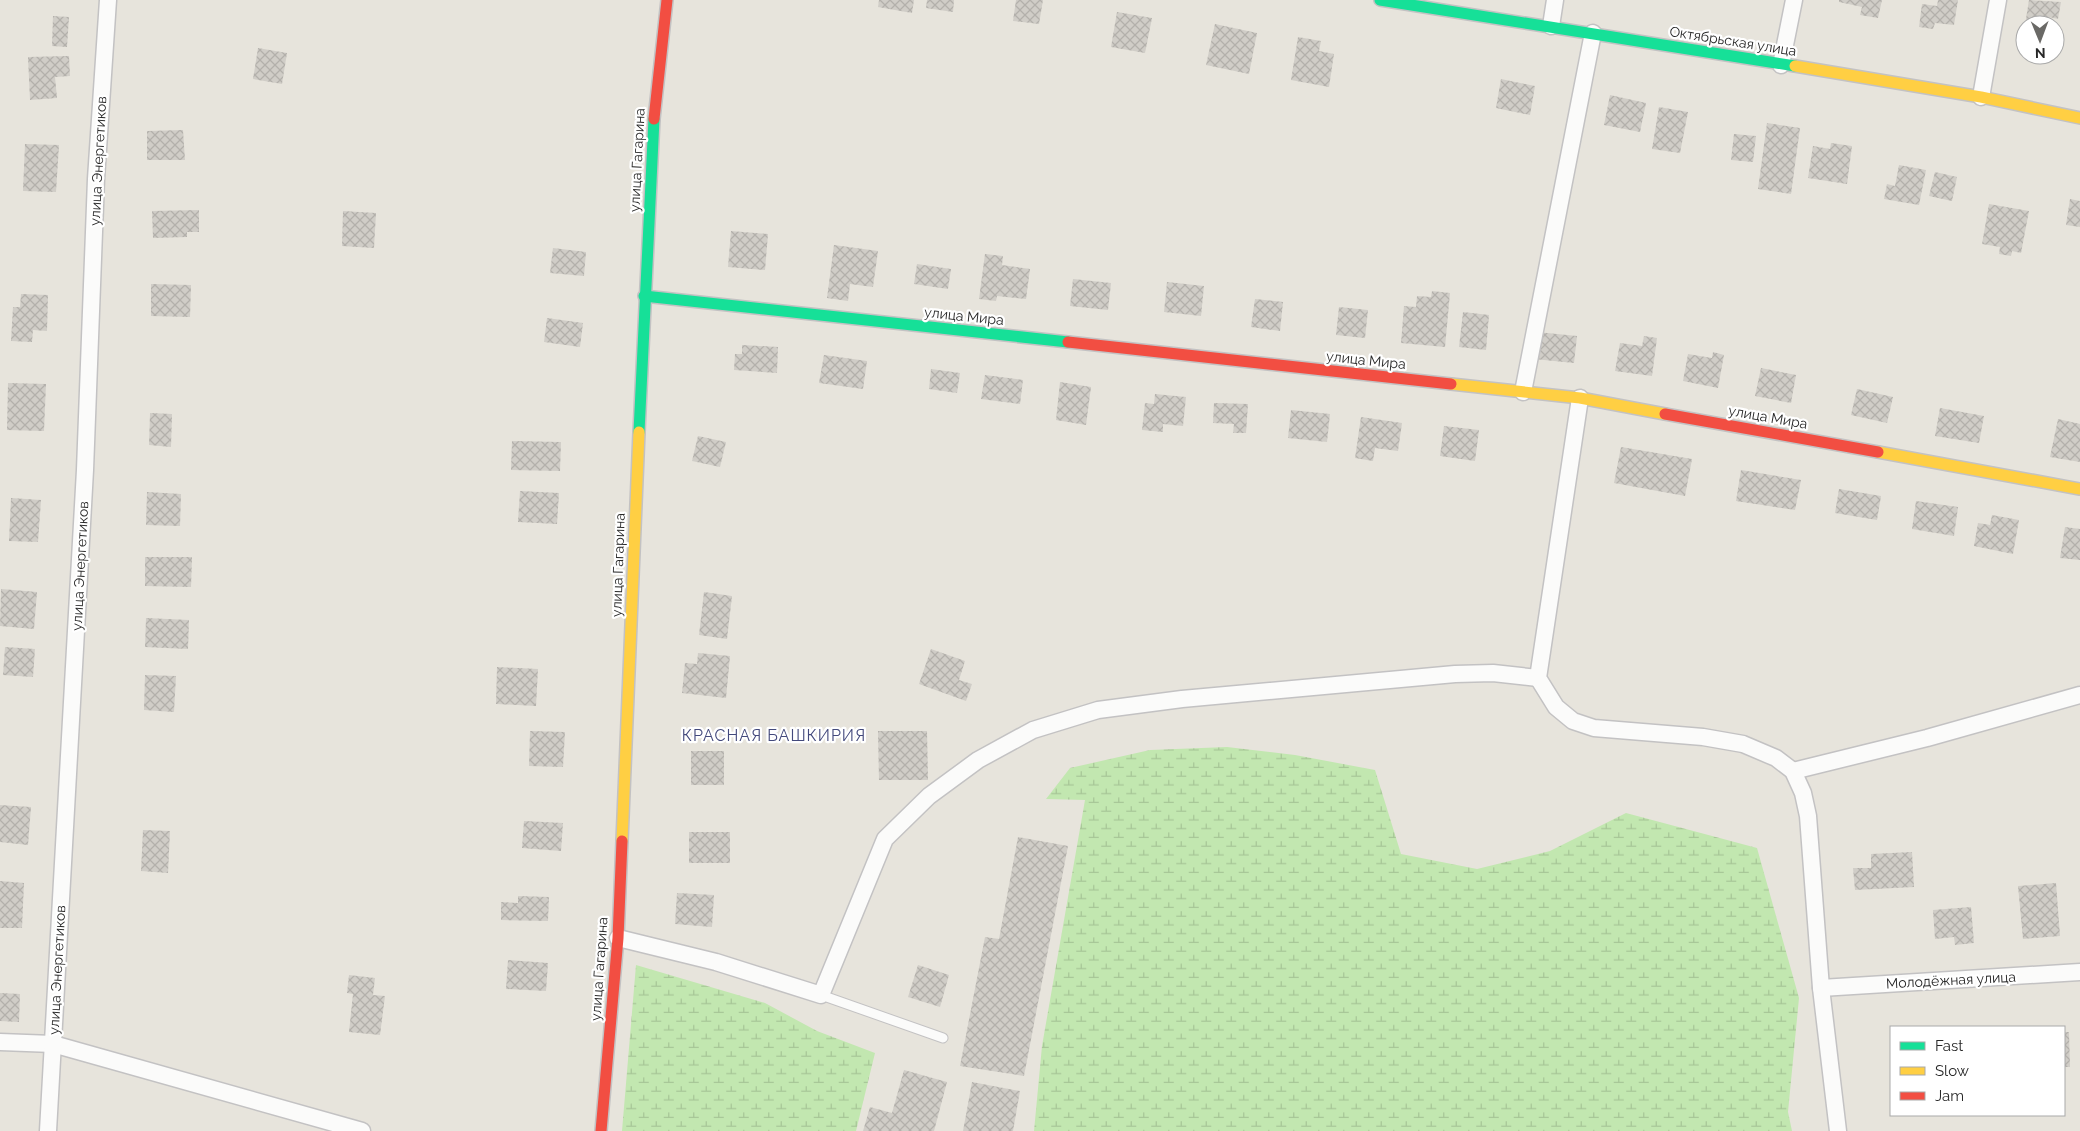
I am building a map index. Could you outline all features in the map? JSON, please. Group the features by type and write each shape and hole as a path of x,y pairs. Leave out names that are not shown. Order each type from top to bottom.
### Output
{"street":[{"name":"улица Энергетиков","path":"48,1131 85,470 96,179 108,0"},
{"name":"улица Гагарина","path":"601,1131 618,938 644,296 656,90 667,0"},
{"name":"Октябрьская улица","path":"1380,0 1459,6 1551,26 1981,97 2080,118"},
{"path":"1551,26 1555,0"},
{"path":"1781,65 1794,0"},
{"path":"1981,97 1998,0"},
{"path":"1523,392 1593,33"},
{"name":"улица Мира","path":"644,296 1580,398 2080,489"},
{"path":"1580,398 1538,678 1556,707 1573,721 1594,728 1703,736 1742,744 1776,758 1793,771 1802,793 1808,816 1821,988 1838,1131"},
{"path":"618,938 716,962 820,995 885,839 929,796 978,760 1033,730 1098,710 1182,699 1455,674 1493,673 1538,678"},
{"path":"1793,771 1927,738 2080,695"},
{"name":"Молодёжная улица","path":"1821,988 2080,972"},
{"path":"0,1042 53,1044 362,1131"}],"lane":[{"path":"820,995 943,1038"}],"green space":[{"path":"1227,747 1295,755 1375,770 1401,854 1477,869 1550,851 1626,813 1757,848 1799,998 1788,1112 1792,1131 1034,1131 1042,1046 1085,800 1046,799 1070,768 1150,750"},
{"path":"636,965 765,1003 817,1031 875,1053 856,1131 622,1131"}],"building":[{"path":"879,0 914,0 912,13 878,7"},
{"path":"927,0 954,0 953,12 926,8"},
{"path":"1016,0 1043,0 1039,24 1013,21"},
{"path":"1839,0 1882,0 1878,18 1860,15 1862,7 1839,2"},
{"path":"1938,0 1958,0 1954,25 1935,23 1933,29 1919,27 1922,4 1937,6"},
{"path":"2029,0 2061,2 2059,15 2027,15"},
{"path":"1117,12 1152,18 1145,53 1111,47"},
{"path":"53,16 69,17 67,47 52,46"},
{"path":"1215,24 1257,33 1249,74 1206,65"},
{"path":"1298,37 1321,41 1319,51 1334,54 1329,87 1291,80"},
{"path":"258,48 287,53 282,84 253,79"},
{"path":"69,56 70,76 55,77 57,98 30,100 28,57"},
{"path":"1501,79 1535,86 1530,115 1496,108"},
{"path":"1610,95 1646,103 1640,132 1604,125"},
{"path":"1659,107 1688,112 1680,153 1652,149"},
{"path":"1767,123 1800,128 1791,194 1758,189"},
{"path":"183,130 185,160 147,160 147,131"},
{"path":"1734,134 1756,136 1753,162 1731,160"},
{"path":"1831,143 1852,146 1847,184 1808,178 1813,146 1830,149"},
{"path":"25,144 59,145 56,192 23,191"},
{"path":"1899,165 1926,170 1919,205 1884,199 1887,184 1895,186"},
{"path":"1935,172 1957,177 1952,201 1929,196"},
{"path":"2070,199 2080,201 2080,227 2066,225"},
{"path":"1989,204 2029,211 2021,253 2012,251 2011,256 1999,254 2000,247 1982,244"},
{"path":"199,210 199,232 187,232 187,237 153,238 152,211"},
{"path":"343,211 376,213 374,248 342,246"},
{"path":"731,231 768,234 765,270 728,267"},
{"path":"834,245 878,251 873,287 850,284 848,301 827,298"},
{"path":"553,248 586,252 584,276 550,273"},
{"path":"985,254 1003,256 1002,265 1030,269 1026,299 997,296 996,301 979,299"},
{"path":"917,264 951,269 948,289 914,284"},
{"path":"1073,279 1111,283 1108,310 1070,306"},
{"path":"1167,282 1204,286 1201,316 1164,312"},
{"path":"151,284 191,285 190,317 151,316"},
{"path":"1432,291 1450,293 1445,347 1401,343 1404,306 1416,307 1417,296 1431,297"},
{"path":"21,294 48,295 47,331 33,330 32,342 11,341 13,307 20,307"},
{"path":"1255,299 1283,302 1280,331 1251,327"},
{"path":"1339,307 1368,310 1365,338 1336,335"},
{"path":"1463,312 1489,315 1486,350 1459,347"},
{"path":"547,318 583,323 580,347 544,342"},
{"path":"1537,332 1577,336 1574,363 1534,359"},
{"path":"1644,336 1657,338 1652,376 1615,371 1620,343 1642,346"},
{"path":"742,345 778,347 777,373 734,370 735,354 742,354"},
{"path":"1713,352 1724,355 1718,388 1683,381 1688,354 1712,358"},
{"path":"824,355 867,361 863,389 819,383"},
{"path":"1761,368 1796,375 1791,403 1755,396"},
{"path":"931,369 960,373 957,393 929,389"},
{"path":"985,375 1023,380 1020,404 981,399"},
{"path":"1060,382 1091,387 1086,425 1056,420"},
{"path":"8,383 46,384 44,431 7,430"},
{"path":"1857,389 1893,397 1887,423 1851,415"},
{"path":"1155,394 1186,397 1183,426 1163,424 1163,432 1142,430 1145,403 1154,404"},
{"path":"1214,403 1248,404 1246,433 1233,433 1234,424 1213,423"},
{"path":"1940,408 1984,416 1979,443 1935,436"},
{"path":"1291,410 1330,414 1327,442 1288,438"},
{"path":"150,413 172,414 171,447 149,445"},
{"path":"1361,417 1402,423 1398,451 1375,448 1373,461 1355,458"},
{"path":"2058,419 2080,424 2080,462 2050,457"},
{"path":"1444,426 1479,430 1475,461 1440,456"},
{"path":"698,436 726,442 720,467 692,461"},
{"path":"512,441 561,442 560,471 511,470"},
{"path":"1621,447 1692,459 1685,496 1614,483"},
{"path":"1741,470 1801,480 1795,510 1736,501"},
{"path":"1839,489 1881,496 1877,520 1835,513"},
{"path":"520,491 559,493 557,524 518,522"},
{"path":"147,492 181,494 180,526 146,525"},
{"path":"11,498 41,500 38,542 9,541"},
{"path":"1916,501 1958,507 1954,536 1912,529"},
{"path":"1992,515 2019,520 2013,554 1974,546 1978,523 1990,525"},
{"path":"2065,527 2080,529 2080,560 2060,558"},
{"path":"145,557 192,557 191,587 145,586"},
{"path":"1,589 37,592 34,629 0,626"},
{"path":"704,592 732,596 727,639 699,635"},
{"path":"146,618 189,620 188,649 145,647"},
{"path":"5,647 35,649 33,677 3,675"},
{"path":"931,649 965,661 959,680 972,684 966,701 919,684"},
{"path":"698,653 730,656 726,698 682,693 685,663 697,664"},
{"path":"497,667 538,669 536,706 496,704"},
{"path":"145,675 176,676 174,712 144,710"},
{"path":"530,731 565,732 563,767 529,766"},
{"path":"878,731 927,731 928,780 879,780"},
{"path":"691,751 724,751 724,785 691,785"},
{"path":"0,805 31,807 28,845 0,842"},
{"path":"524,821 563,823 561,851 522,848"},
{"path":"143,830 170,831 168,873 141,871"},
{"path":"689,832 730,832 730,863 689,863"},
{"path":"1018,837 1068,846 1024,1076 960,1066 985,937 999,939"},
{"path":"1912,852 1914,887 1855,890 1853,868 1871,868 1871,854"},
{"path":"0,881 24,883 22,928 0,928"},
{"path":"2056,883 2060,936 2023,939 2018,886"},
{"path":"677,893 714,895 712,927 675,924"},
{"path":"518,896 549,897 548,921 501,920 501,902 518,903"},
{"path":"1971,907 1974,943 1955,945 1954,937 1935,939 1933,910"},
{"path":"508,960 548,963 546,991 506,989"},
{"path":"918,965 949,975 940,1007 908,997"},
{"path":"349,975 375,978 373,995 385,996 380,1035 349,1032 353,994 347,993"},
{"path":"0,993 20,994 19,1022 0,1021"},
{"path":"2065,1032 2069,1032 2070,1067 2065,1067"},
{"path":"904,1070 947,1082 934,1131 863,1131 870,1107 892,1113"},
{"path":"972,1082 1020,1091 1013,1131 963,1131"}],"traffic: fast":[{"path":"1380,0 1795,66"},
{"path":"639,432 654,119"},
{"path":"644,296 1068,342"}],"traffic: slow":[{"path":"1795,66 1981,97 2080,118"},
{"path":"1451,384 1580,398 1665,414"},
{"path":"622,841 639,432"},
{"path":"1878,452 2080,489"}],"traffic: jam":[{"path":"654,119 667,0"},
{"path":"1068,342 1451,384"},
{"path":"1665,414 1878,452"},
{"path":"601,1131 618,938 622,841"}],"district":[{"name":"КРАСНАЯ БАШКИРИЯ","path":"774,735"}]}
